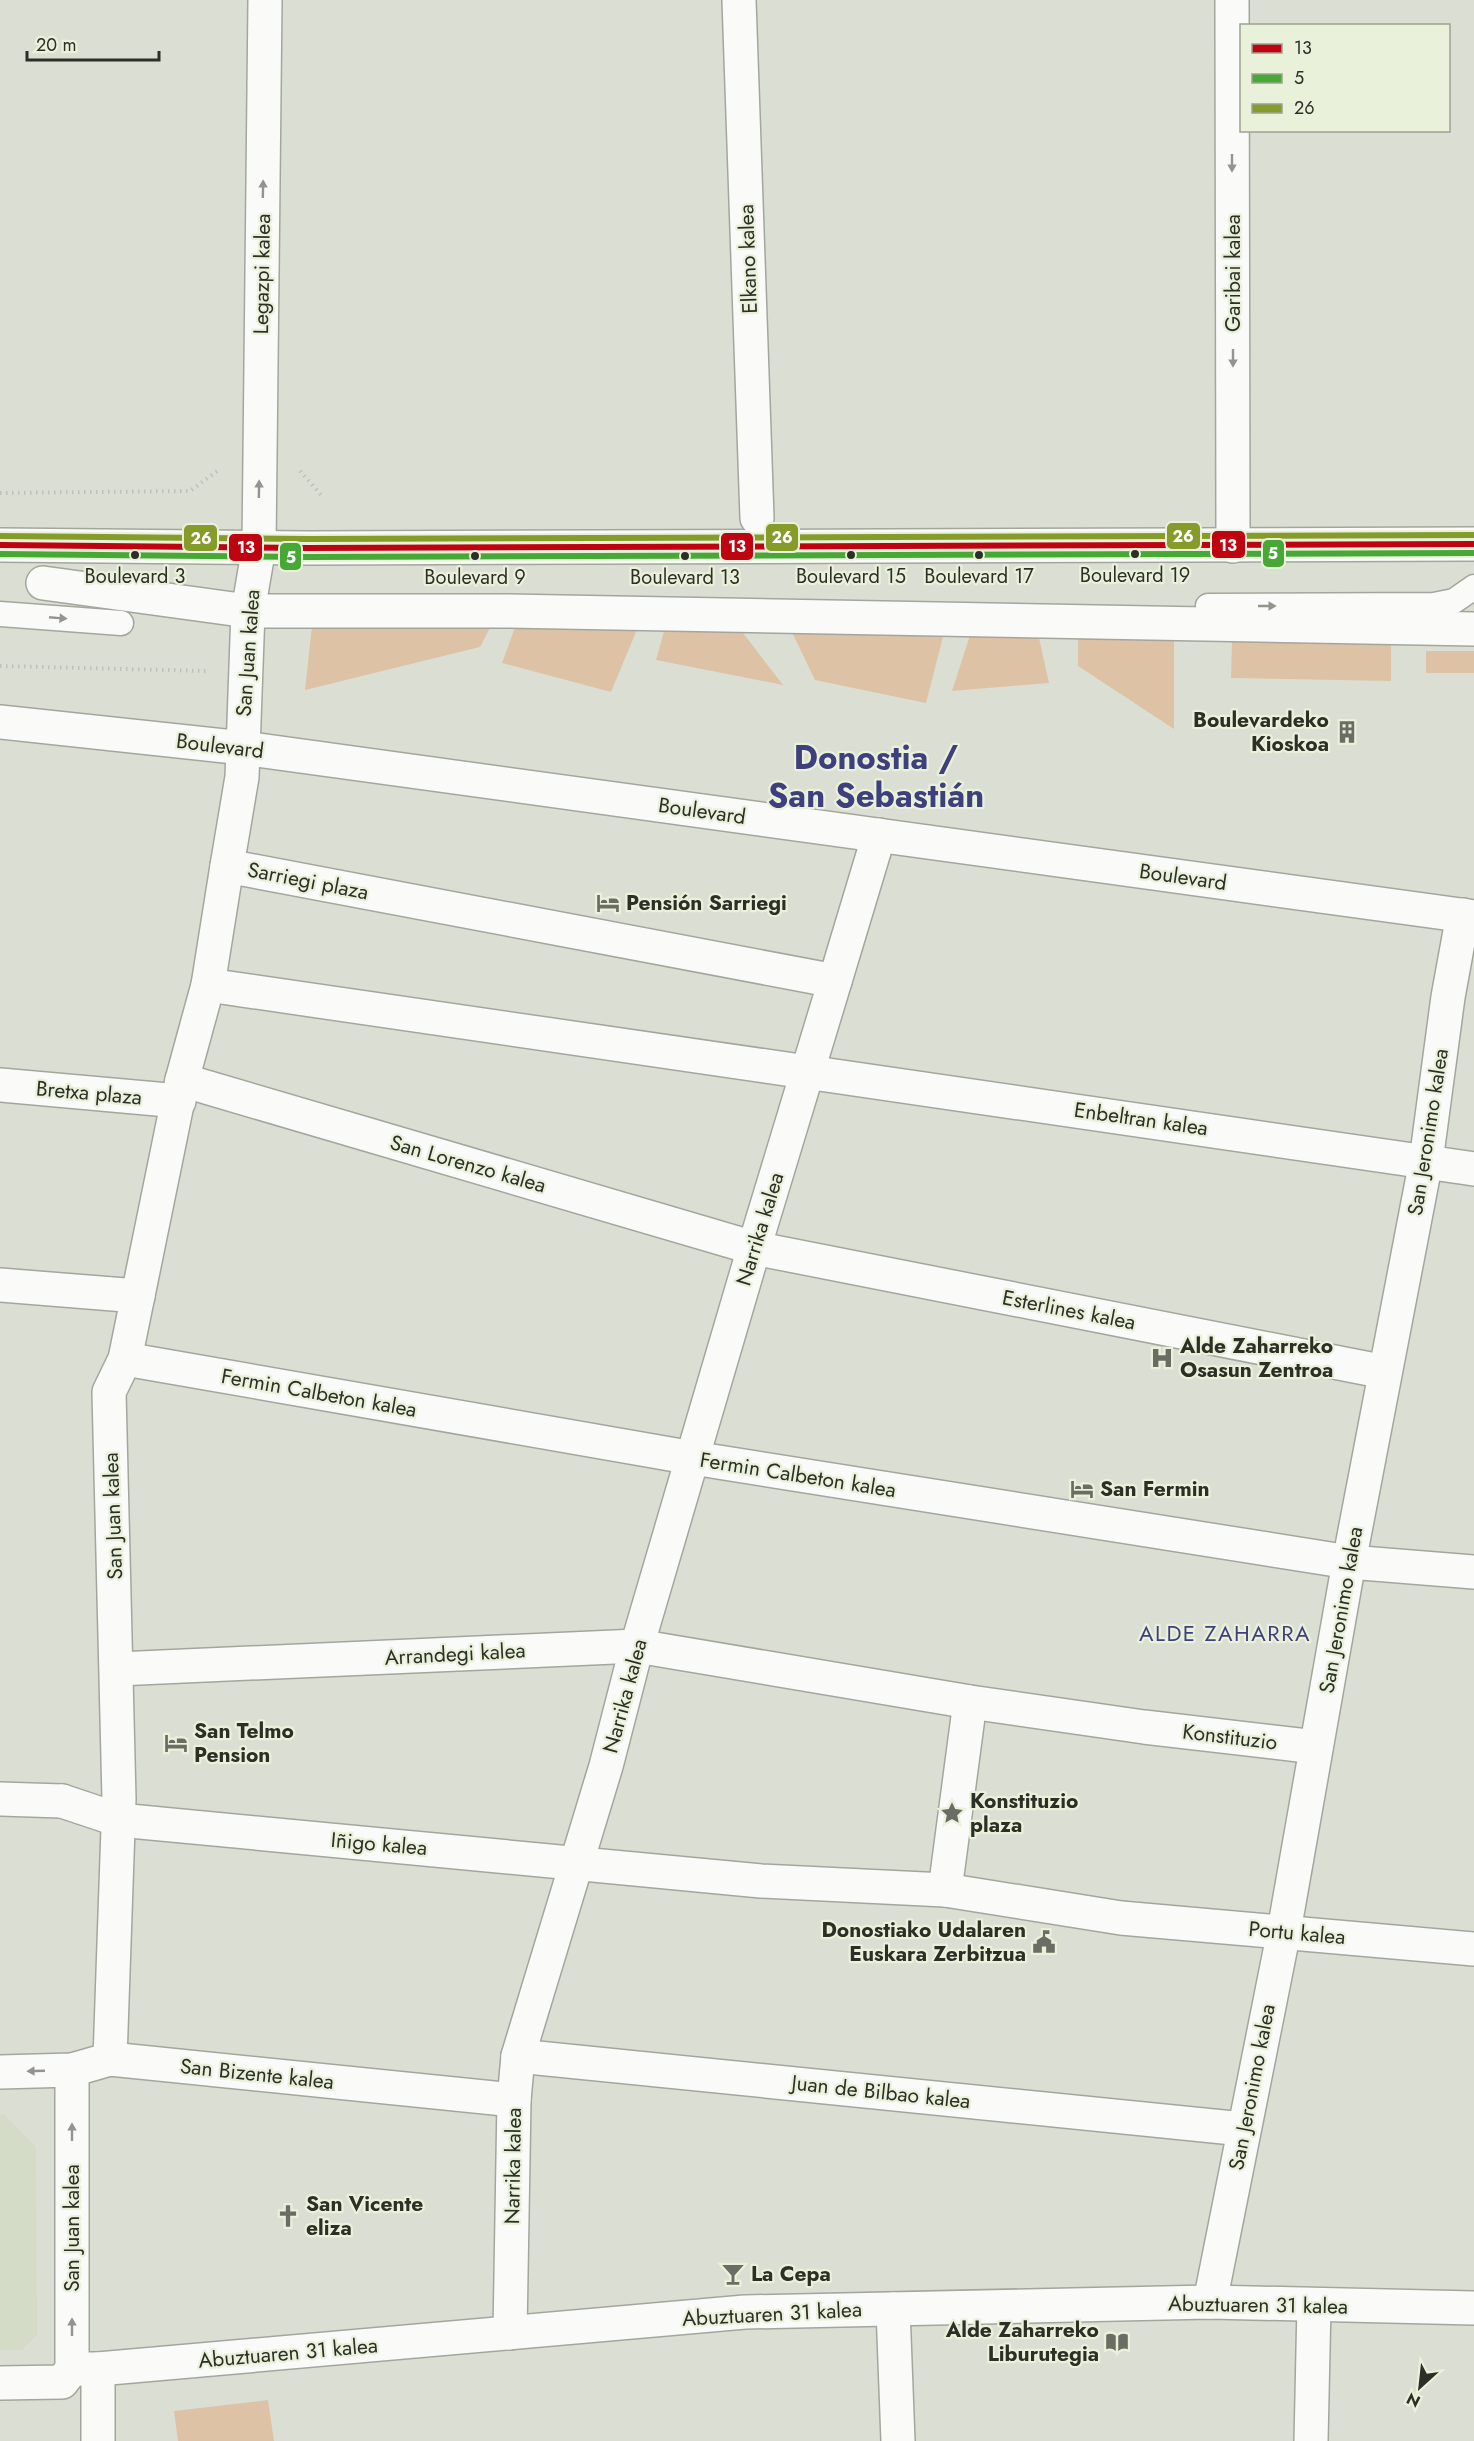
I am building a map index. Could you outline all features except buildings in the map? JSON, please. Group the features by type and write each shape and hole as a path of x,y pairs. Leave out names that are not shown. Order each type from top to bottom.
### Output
{"street":[{"name":"Legazpi kalea","path":"259,547 265,0"},
{"name":"Elkano kalea","path":"740,0 757,518"},
{"name":"Garibai kalea","path":"1232,0 1233,546"},
{"path":"0,545 259,547 1474,544"},
{"name":"San Juan kalea","path":"226,866 242,777 248,611 259,547"},
{"path":"43,583 248,611 515,611 1474,629"},
{"name":"Boulevard","path":"0,722 243,748 1468,916"},
{"path":"208,985 808,1070 879,835"},
{"name":"Sarriegi plaza","path":"208,985 226,866 835,981"},
{"name":"San Jeronimo kalea","path":"1210,2302 1284,1931 1349,1562 1426,1161 1448,997 1468,916"},
{"name":"San Juan kalea","path":"110,2059 119,1820 109,1392 125,1359 181,1090 208,985"},
{"name":"Enbeltran kalea","path":"808,1070 1474,1169"},
{"name":"Narrika kalea","path":"510,2333 514,2100 518,2056 606,1766 637,1647 808,1070"},
{"name":"Bretxa plaza","path":"0,1085 181,1090"},
{"name":"San Lorenzo kalea","path":"181,1090 754,1248"},
{"name":"Esterlines kalea","path":"754,1248 1385,1372"},
{"path":"0,1285 138,1296"},
{"name":"Fermin Calbeton kalea","path":"125,1359 693,1458 1349,1562 1474,1572"},
{"name":"Arrandegi kalea","path":"117,1670 637,1647 970,1702"},
{"path":"945,1890 970,1702"},
{"name":"Konstituzio","path":"970,1702 1144,1727 1316,1747"},
{"name":"Iñigo kalea","path":"0,1799 62,1801 119,1820 760,1881 945,1890"},
{"name":"Portu kalea","path":"945,1890 1120,1918 1474,1949"},
{"name":"Juan de Bilbao kalea","path":"518,2056 1243,2129"},
{"name":"San Bizente kalea","path":"0,2072 72,2070 110,2059 514,2100"},
{"name":"San Juan kalea","path":"72,2070 78,2373 98,2441"},
{"name":"Abuztuaren 31 kalea","path":"0,2383 78,2373 745,2312 1210,2302 1474,2308"},
{"path":"1311,2441 1314,2305"},
{"path":"893,2309 898,2441"}],"lane":[{"path":"1208,606 1434,605 1454,601 1474,587"},
{"path":"0,614 121,623"}],"path":[{"path":"0,493 190,491 222,467"}],"shaded area":[{"path":"641,620 611,692 502,663 517,622"},
{"path":"667,621 736,624 783,685 656,660"},
{"path":"493,622 480,647 305,690 312,626"},
{"path":"789,626 945,629 926,703 815,680"},
{"path":"972,629 1037,629 1049,683 952,691"},
{"path":"1078,634 1174,634 1174,729 1078,666"},
{"path":"1232,639 1391,643 1391,681 1231,678"},
{"path":"1426,651 1474,651 1474,673 1426,673"},
{"path":"0,2114 4,2114 36,2147 37,2335 22,2350 0,2350"},
{"path":"268,2400 274,2441 178,2441 174,2411"}],"transit line":[{"name":"26","path":"0,536 309,539 1474,535"},
{"name":"13","path":"0,545 309,548 1474,544"},
{"name":"5","path":"0,554 309,557 1474,553"}],"place":[{"name":"Boulevard 19","path":"1135,554"},
{"name":"Boulevard 3","path":"135,555"},
{"name":"Boulevard 15","path":"851,555"},
{"name":"Boulevard 17","path":"979,555"},
{"name":"Boulevard 9","path":"475,556"},
{"name":"Boulevard 13","path":"685,556"},
{"name":"Boulevardeko Kioskoa","path":"1347,732"},
{"name":"Pensión Sarriegi","path":"608,903"},
{"name":"Alde Zaharreko Osasun Zentroa","path":"1162,1358"},
{"name":"San Fermin","path":"1082,1489"},
{"name":"San Telmo Pension","path":"176,1743"},
{"name":"Konstituzio plaza","path":"952,1813"},
{"name":"Donostiako Udalaren Euskara Zerbitzua","path":"1044,1942"},
{"name":"San Vicente eliza","path":"288,2216"},
{"name":"La Cepa","path":"733,2274"},
{"name":"Alde Zaharreko Liburutegia","path":"1117,2342"}],"district":[{"name":"Donostia / San Sebastián","path":"876,776"},
{"name":"ALDE ZAHARRA","path":"1225,1633"}]}
